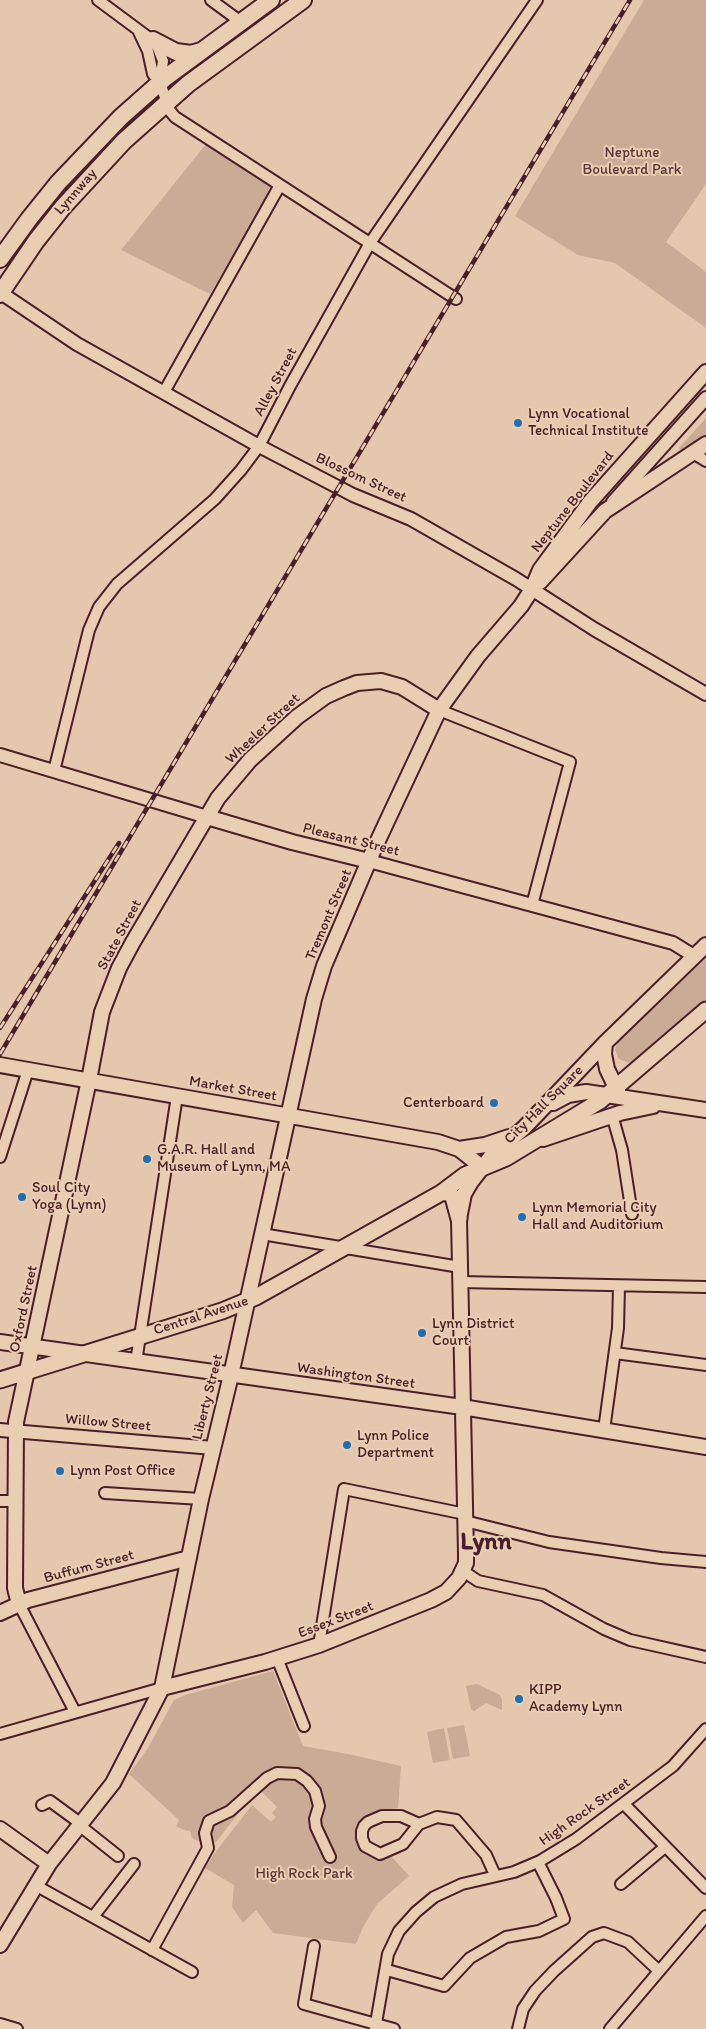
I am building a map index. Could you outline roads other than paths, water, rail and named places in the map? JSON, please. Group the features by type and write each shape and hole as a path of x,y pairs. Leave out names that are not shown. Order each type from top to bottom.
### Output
{"highway":[{"name":"Lynnway","path":"0,259 38,207 73,166 121,117 201,51 271,0"},
{"name":"Lynnway","path":"0,293 40,236 73,195 115,149 167,102 303,0"},
{"path":"146,36 180,53 201,51"}],"main road":[{"name":"Neptune Boulevard","path":"532,589 540,570 590,502 706,372"},
{"path":"604,511 706,444"},
{"name":"Neptune Boulevard","path":"439,710 478,656 532,589 547,576 604,511"},
{"name":"Wheeler Street","path":"207,817 218,798 250,760 297,717 326,696 357,683 381,681 402,687 439,710"},
{"name":"Tremont Street","path":"289,1115 324,966 369,861 439,710"},
{"name":"Pleasant Street","path":"207,817 292,842 369,861"},
{"name":"State Street","path":"89,1080 102,1012 119,968 130,946 207,817"},
{"name":"City Hall Square","path":"459,1219 464,1194 492,1155 524,1128 605,1043 706,945"},
{"name":"City Hall Square","path":"441,1193 465,1175 506,1158 614,1093 706,1010"},
{"path":"605,1043 606,1064 614,1093 628,1111"},
{"name":"Market Street","path":"0,1065 438,1142 459,1149 483,1168"},
{"name":"Oxford Street","path":"19,1604 15,1588 15,1431 89,1080"},
{"path":"540,1111 559,1099 577,1093 590,1092 614,1093 706,1110"},
{"path":"534,1140 554,1136 612,1115 672,1105"},
{"name":"Liberty Street","path":"162,1688 201,1499 231,1375 289,1115"},
{"name":"Market Street","path":"459,1149 496,1142 524,1128"},
{"path":"441,1193 448,1192 453,1197 459,1219 466,1554 463,1571"},
{"name":"Central Avenue","path":"0,1380 247,1302 441,1193"},
{"name":"Washington Street","path":"0,1342 462,1407 706,1447"},
{"name":"Buffum Street","path":"0,1613 19,1604 189,1558"},
{"name":"Essex Street","path":"162,1688 319,1645 439,1596 453,1585 463,1571"},
{"path":"0,1945 49,1864 113,1782 162,1688"},
{"path":"0,1829 49,1864"}],"street":[{"path":"98,0 158,46 163,61 160,83"},
{"path":"211,0 241,22"},
{"name":"Alley Street","path":"54,771 89,630 99,607 117,584 215,499 259,446 290,386 370,243 537,0"},
{"path":"146,36 153,74 160,83 172,113 177,118 456,299"},
{"path":"164,392 280,185"},
{"name":"Blossom Street","path":"0,293 74,342 259,446 353,495 411,519 532,589 594,629 706,694"},
{"name":"Neptune Boulevard","path":"604,511 706,398"},
{"path":"693,453 706,461"},
{"path":"439,710 570,762 532,905"},
{"name":"Pleasant Street","path":"0,755 207,817"},
{"name":"Pleasant Street","path":"369,861 673,943 694,956"},
{"path":"0,1157 28,1070"},
{"path":"136,1362 177,1096"},
{"path":"612,1115 622,1150 632,1214"},
{"path":"262,1234 460,1267"},
{"path":"460,1282 706,1287"},
{"path":"604,1430 618,1328 618,1286"},
{"path":"615,1354 706,1365"},
{"name":"Willow Street","path":"0,1430 213,1448"},
{"path":"319,1645 344,1489 558,1543 661,1558 706,1562"},
{"path":"105,1493 201,1499"},
{"path":"0,1501 15,1501"},
{"path":"463,1571 478,1581 543,1594 604,1629 630,1640 706,1657"},
{"name":"Oxford Street","path":"19,1604 75,1712"},
{"path":"277,1658 304,1726"},
{"path":"0,1734 162,1688"},
{"name":"High Rock Street","path":"376,2027 388,1954 399,1931 416,1912 434,1897 462,1884 514,1872 538,1862 624,1804 673,1766 706,1729"},
{"path":"152,1950 208,1848 205,1833 209,1821 230,1812 267,1778 277,1773 296,1774 307,1781 315,1791 318,1806 315,1819 316,1827 330,1857"},
{"path":"42,1805 50,1800 118,1856"},
{"path":"624,1804 706,1888"},
{"path":"419,1824 401,1816 382,1816 368,1822 364,1826 362,1838 365,1846 380,1854 403,1844 419,1824 437,1817 456,1820 486,1855 495,1875"},
{"path":"621,1884 665,1847"},
{"path":"386,1970 444,1986 470,1958 506,1937 539,1931 564,1919 538,1862"},
{"path":"92,1917 134,1864"},
{"path":"35,1885 192,1972"},
{"path":"614,2028 706,1916"},
{"path":"518,2029 523,2009 535,1991 592,1937 604,1933 628,1942 659,1971"},
{"path":"314,1946 304,2004 376,2027 394,2029"},
{"path":"0,2024 17,2029"}],"railway":[{"path":"0,1054 630,0"},
{"path":"0,1028 119,843"}],"place":[{"name":"Lynn Vocational Technical Institute","path":"518,423"},
{"name":"Centerboard","path":"494,1103"},
{"name":"G.A.R. Hall and Museum of Lynn, MA","path":"147,1159"},
{"name":"Soul City Yoga (Lynn)","path":"22,1197"},
{"name":"Lynn Memorial City Hall and Auditorium","path":"522,1217"},
{"name":"Lynn District Court","path":"422,1333"},
{"name":"Lynn Police Department","path":"347,1445"},
{"name":"Lynn Post Office","path":"60,1471"},
{"name":"KIPP Academy Lynn","path":"519,1699"}],"district":[{"name":"Lynn","path":"486,1543"}],"park label":[{"name":"Neptune Boulevard Park","path":"632,162"},
{"name":"High Rock Park","path":"304,1874"}]}
